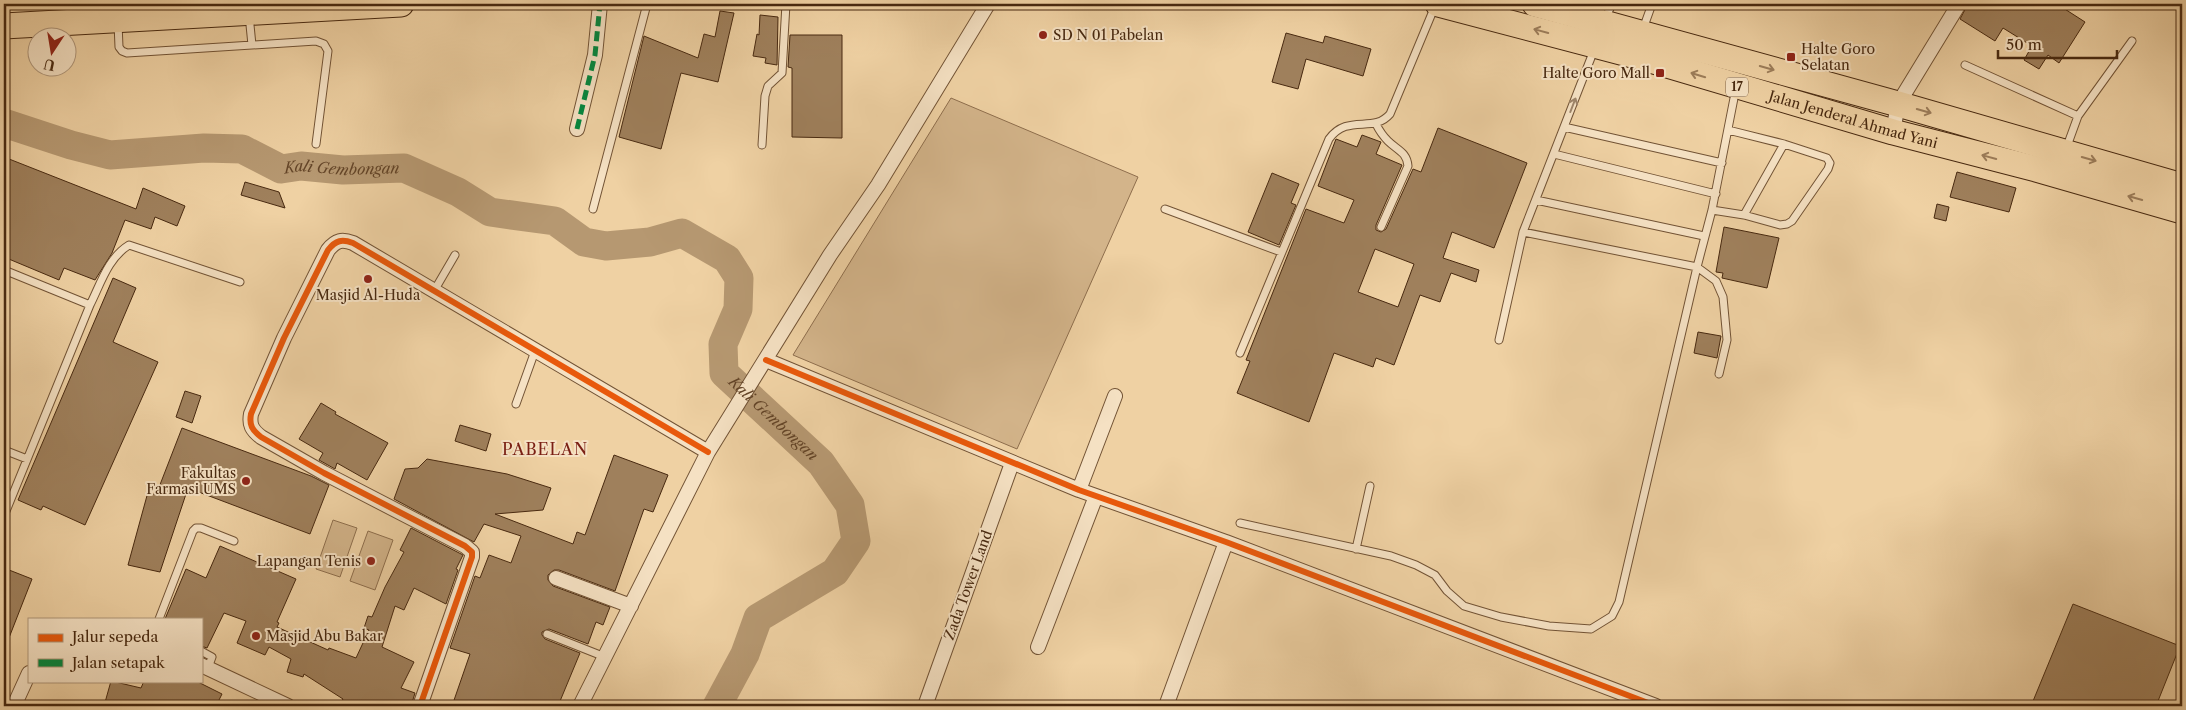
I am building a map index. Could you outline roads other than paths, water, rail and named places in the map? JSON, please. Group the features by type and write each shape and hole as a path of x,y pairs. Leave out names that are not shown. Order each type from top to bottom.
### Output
{"highway":[{"path":"4,26 401,4"},
{"name":"Jalan Jenderal Ahmad Yani","path":"1437,4 1596,46 1893,132 2036,169 2182,211"},
{"name":"Jalan Jenderal Ahmad Yani","path":"1535,4 1595,12 1642,32 2182,186"}],"street":[{"path":"577,130 595,55 600,4"},
{"path":"580,706 708,452 730,413 756,376 830,255 878,185 988,4"},
{"path":"1893,132 1898,104 1959,4"},
{"path":"420,706 472,557 472,552 465,546 324,473 261,437 255,432 250,421 251,414 284,338 328,250 335,242 346,240 353,243 708,452"},
{"path":"766,360 1012,464 1226,542 1656,706"},
{"path":"1079,490 1115,396"},
{"name":"Zada Tower Land","path":"925,706 1012,464"},
{"path":"1038,647 1096,496"},
{"path":"1166,706 1226,542"},
{"path":"556,578 630,606"},
{"path":"204,667 286,706"},
{"path":"14,706 28,675"}],"lane":[{"path":"593,209 648,4"},
{"path":"762,145 765,96 768,86 782,73 786,4"},
{"path":"1240,353 1329,139 1334,131 1342,126 1376,124 1384,121 1390,114 1437,4"},
{"path":"1642,32 1652,4"},
{"path":"249,13 252,45"},
{"path":"118,20 119,46 122,51 127,53 316,41 324,44 328,51 316,144"},
{"path":"2065,152 2078,116 2132,41"},
{"path":"1499,340 1523,232 1596,46"},
{"path":"1965,65 2078,116"},
{"path":"1240,523 1391,556 1416,565 1435,575 1447,591 1464,606 1482,611 1549,626 1591,630 1612,616 1619,602 1704,236 1716,194 1736,87"},
{"path":"1376,124 1388,141 1403,152 1408,166 1381,227"},
{"path":"1564,127 1722,163"},
{"path":"1712,210 1744,215 1780,225 1787,224 1792,221 1828,169 1830,163 1827,158 1784,144 1728,130"},
{"path":"1744,215 1784,144"},
{"path":"1554,154 1716,194"},
{"path":"1536,200 1704,236"},
{"path":"1166,209 1281,252"},
{"path":"1523,232 1697,267 1716,281 1723,297 1727,340 1719,374"},
{"path":"4,516 90,305 111,262 119,251 129,245 240,282"},
{"path":"434,291 455,255"},
{"path":"4,270 90,305"},
{"path":"516,404 534,351"},
{"path":"4,450 27,459"},
{"path":"1356,549 1370,486"},
{"path":"159,618 192,531 200,528 234,541"},
{"path":"547,634 605,657"},
{"path":"202,652 212,657 204,667"}],"waterway":[{"name":"Kali Gembongan","path":"4,123 71,145 110,155 204,148 242,149 281,169 301,166 343,170 404,168 458,192 490,212 555,221 584,242 606,246 650,242 682,233 727,259 739,278 738,309 723,344 724,373 821,463 850,505 856,541 835,572 758,618 745,654 717,706"}],"place":[{"name":"SD N 01 Pabelan","path":"1043,35"},
{"name":"Halte Goro Selatan","path":"1791,57"},
{"name":"Halte Goro Mall","path":"1660,73"},
{"name":"Masjid Al-Huda","path":"368,279"},
{"name":"Fakultas Farmasi UMS","path":"246,481"},
{"name":"Lapangan Tenis","path":"371,561"},
{"name":"Masjid Abu Bakar","path":"256,636"}],"district":[{"name":"PABELAN","path":"545,449"}]}
